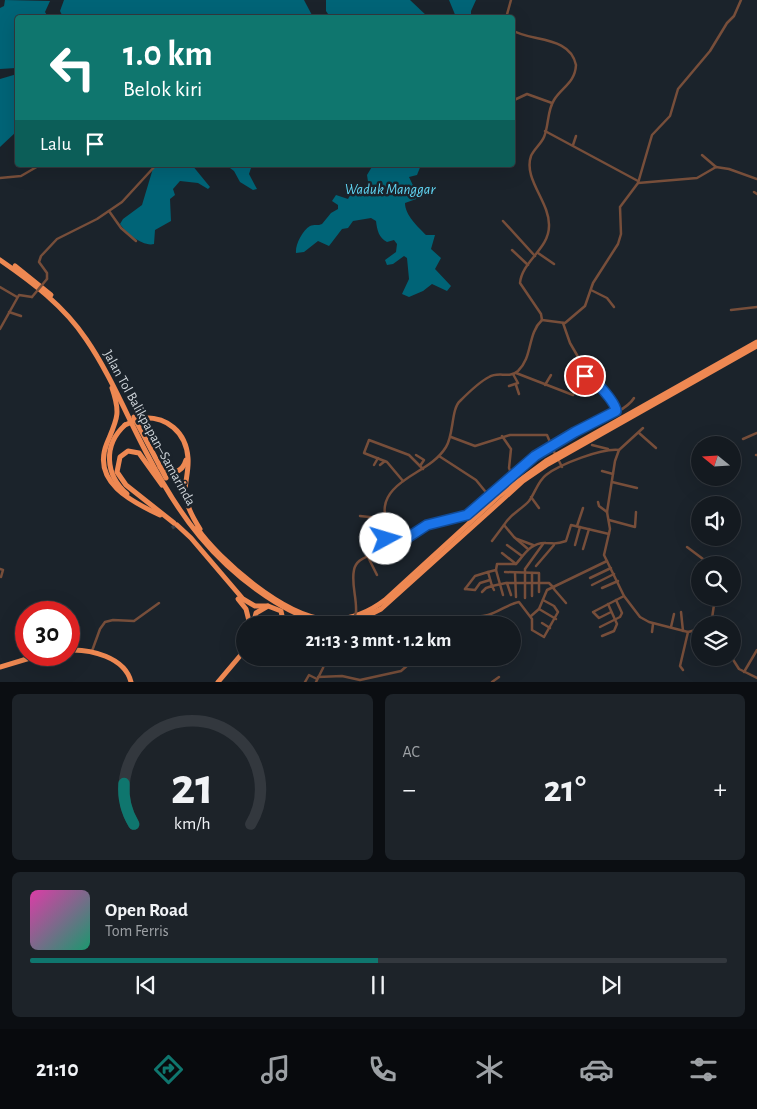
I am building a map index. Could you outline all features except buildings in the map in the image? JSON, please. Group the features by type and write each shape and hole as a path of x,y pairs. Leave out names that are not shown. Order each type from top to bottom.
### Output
{"highway":[{"name":"Jalan Tol Balikpapan–Samarinda","path":"0,256 44,287 88,335 122,394 158,465 185,511 213,548 260,588 307,615 335,620 362,614 385,600 521,478 546,461 757,342"},
{"name":"Jalan Tol Balikpapan–Samarinda","path":"0,260 28,279 54,302 85,336 123,403 146,453 175,501 210,551 257,591 306,619 325,623 354,621 381,609 523,481 548,464 757,346"},
{"path":"100,361 113,389 118,412 116,423 104,452 107,475 120,492 161,514"},
{"path":"141,419 164,423 174,430 183,444 186,460 180,471 169,472 158,465"},
{"path":"213,548 188,507 185,486 189,459 182,438 176,428 165,420 141,419 126,426 114,445 111,458 114,473 124,488 191,538 245,601 255,606 268,606 281,612 282,616"},
{"path":"161,514 120,477 117,465 124,453 132,451 143,457 175,501"},
{"path":"175,525 244,605 248,616"},
{"path":"255,616 256,613 268,606"},
{"path":"80,651 92,652 122,666 128,673 131,682"},
{"path":"0,667 15,662"},
{"path":"220,682 236,662"},
{"path":"220,682 236,664"}],"street":[{"path":"507,15 511,0"},
{"path":"542,320 563,323 584,307 593,283 610,259 620,239 622,202 638,182 650,139 670,116 675,93 710,51 727,22 734,16 741,0"},
{"path":"515,31 554,43 567,51 575,62 575,72 572,80 552,103 545,131 532,155 530,167 546,207 549,223 547,238 528,266 520,283 542,320"},
{"path":"515,100 526,94 552,103"},
{"path":"545,131 638,182 697,178 716,167"},
{"path":"573,145 576,136"},
{"path":"702,154 716,167 729,169 757,179"},
{"path":"0,178 20,176 36,167"},
{"path":"0,329 18,297 21,294 29,298 32,297 47,279 47,274 39,262 44,252 62,235 94,221 108,212 124,199 154,167"},
{"path":"108,212 121,228 136,241"},
{"path":"503,221 537,254 554,264"},
{"path":"512,250 528,266"},
{"path":"0,287 18,297"},
{"path":"591,290 607,298 614,307"},
{"path":"732,310 757,307"},
{"path":"8,312 21,316"},
{"path":"515,373 527,357 534,331 542,320"},
{"path":"563,323 570,343 588,374 613,403 616,411"},
{"path":"515,373 519,394"},
{"path":"355,616 354,570 359,560 368,557 380,549 386,539 383,511 385,502 390,493 403,481 423,469 439,456 451,437 456,407 459,401 490,376 515,373 573,395 588,374"},
{"path":"546,385 551,375"},
{"path":"509,386 516,385"},
{"path":"386,539 407,538 427,525 467,515 535,456 616,411 626,408 634,398"},
{"path":"643,428 619,450 613,474 608,512 609,534 604,552 624,596 637,614 653,623 691,631"},
{"path":"639,433 656,448"},
{"path":"743,439 757,433"},
{"path":"451,437 475,446 502,436 547,435 555,454"},
{"path":"502,436 511,449 509,468 512,475"},
{"path":"403,481 385,461 364,452 369,440 411,456 423,469"},
{"path":"592,446 619,450"},
{"path":"492,541 511,516 531,497 544,476 562,467 610,449"},
{"path":"416,455 424,460 420,466"},
{"path":"439,456 476,480 489,496"},
{"path":"374,465 378,458"},
{"path":"380,465 385,461"},
{"path":"559,461 562,467"},
{"path":"602,471 613,474"},
{"path":"612,482 637,488"},
{"path":"531,497 539,508"},
{"path":"598,502 608,512"},
{"path":"575,544 583,508"},
{"path":"609,520 635,527 636,512"},
{"path":"360,516 378,518 386,525"},
{"path":"504,525 528,549"},
{"path":"536,566 554,545 566,540 571,525 609,534"},
{"path":"583,549 589,529"},
{"path":"514,537 534,546"},
{"path":"516,564 528,549 534,546 544,542 554,545"},
{"path":"524,598 524,573 544,542"},
{"path":"507,545 522,556"},
{"path":"687,547 700,556"},
{"path":"502,553 516,564"},
{"path":"368,557 377,575"},
{"path":"530,617 539,609 546,592 607,561"},
{"path":"503,595 496,570 497,564 516,564"},
{"path":"590,578 611,568"},
{"path":"0,569 2,570 1,577"},
{"path":"491,580 479,584 474,590 465,589 475,576 496,570"},
{"path":"488,572 494,590"},
{"path":"505,572 540,574 539,592"},
{"path":"515,573 516,597"},
{"path":"532,573 532,596"},
{"path":"592,585 614,574"},
{"path":"602,588 618,581"},
{"path":"482,592 486,588 507,582 551,584 566,603"},
{"path":"507,582 511,595"},
{"path":"611,612 600,618 593,613 624,596"},
{"path":"468,616 486,616 517,602 520,603 533,622 532,629 541,636 544,636 556,619 558,610 543,600"},
{"path":"600,627 620,617 622,612 616,600"},
{"path":"92,652 100,629 105,622 111,620 134,621 159,603"},
{"path":"602,636 615,630 617,624 608,604"},
{"path":"539,609 556,619"},
{"path":"681,612 683,631"},
{"path":"671,627 674,614"},
{"path":"542,623 550,628"},
{"path":"652,632 653,623"},
{"path":"683,670 680,666 688,632"},
{"path":"744,672 757,650"},
{"path":"317,679 323,666"},
{"path":"305,682 309,675 317,679 342,676 360,680 401,671 407,666"},
{"path":"738,666 744,672 757,678"},
{"path":"492,682 499,677"}],"water":[{"path":"5,0 50,1 45,12 47,15 15,15 15,68 0,69 0,8 4,6"},
{"path":"64,0 304,0 312,15 62,15 60,11"},
{"path":"326,0 410,0 426,15 329,15 326,11"},
{"path":"449,0 476,0 471,15 455,15"},
{"path":"15,75 15,133 0,147 0,79"},
{"path":"153,167 194,167 210,187 208,189 198,183 180,181 173,189 175,195 170,199 171,221 155,230 154,244 145,243 135,238 120,224 123,219 142,205"},
{"path":"229,167 251,167 249,174 257,189 253,190 240,182 234,171"},
{"name":"Waduk Manggar","path":"372,167 420,167 417,175 409,177 419,198 405,203 407,212 412,220 426,235 435,235 431,249 441,258 435,269 451,286 447,291 432,284 423,291 409,297 402,294 409,279 407,258 404,256 393,264 387,265 385,260 396,252 397,244 394,240 387,242 380,236 376,221 371,218 353,221 348,228 342,229 329,246 318,241 304,252 296,253 298,242 307,228 312,225 322,224 331,213 338,209 338,205 332,201 336,195 348,199 355,186 364,191 369,188 367,175"}],"route":[{"path":"386,539 407,538 427,525 444,519 467,515 535,456 575,432 616,411 616,407 596,382 588,374 585,376"}]}
